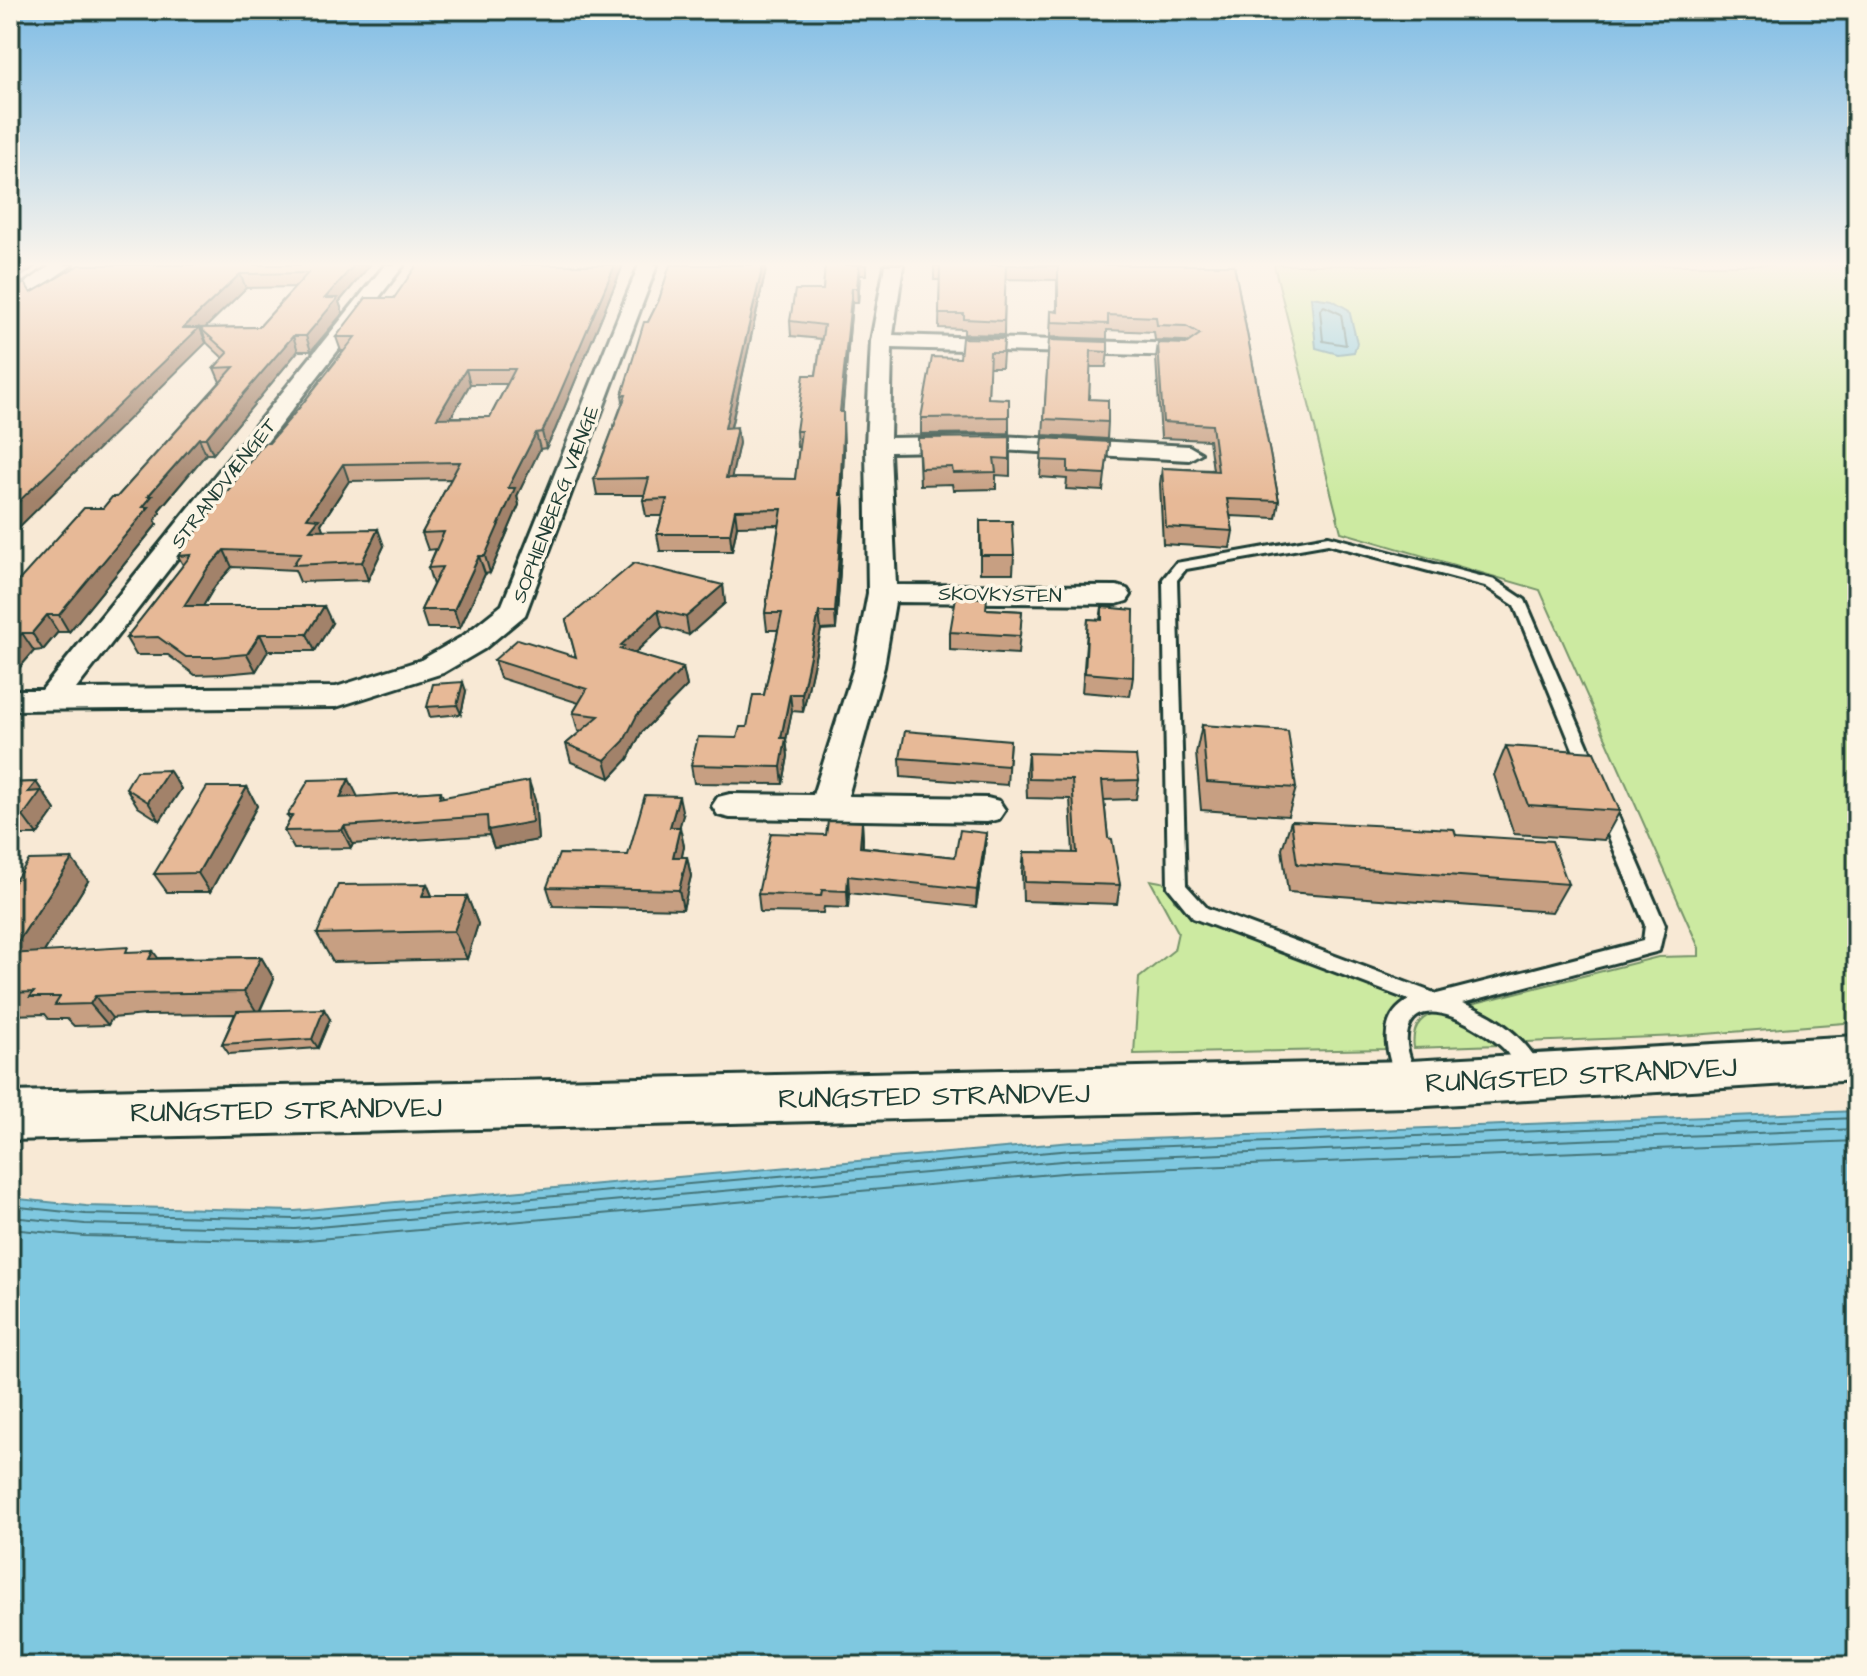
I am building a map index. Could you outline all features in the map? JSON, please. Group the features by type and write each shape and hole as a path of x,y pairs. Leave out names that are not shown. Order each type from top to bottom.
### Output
{"main road":[{"name":"RUNGSTED STRANDVEJ","path":"10,1116 1410,1084 1857,1058"}],"street":[{"name":"STRANDVÆNGET","path":"51,700 333,343"},
{"name":"SOPHIENBERG VÆNGE","path":"10,700 336,697 388,684 435,665 486,637 515,609 618,343"},
{"path":"827,808 869,667 882,593 878,445 882,343"},
{"path":"956,343 1184,350"},
{"path":"878,445 1000,443 1189,453"},
{"name":"SKOVKYSTEN","path":"882,593 1117,595"},
{"path":"730,806 987,810"}],"lane":[{"path":"1410,1084 1397,1048 1397,1029 1408,1013 1437,1002 1652,946 1655,925 1520,603 1490,583 1328,540 1181,566 1170,579 1177,887 1200,913 1437,1002 1478,1019 1504,1037 1535,1078"}],"green space":[{"path":"1294,343 1857,343 1857,1022 1680,1036 1526,1042 1493,1018 1468,1005 1658,957 1699,956 1699,948 1540,590 1341,532"},
{"path":"1150,880 1172,884 1174,900 1199,918 1412,1000 1389,1020 1386,1049 1134,1054 1139,978 1174,950 1178,932"},
{"path":"1442,1011 1466,1021 1498,1045 1414,1048 1414,1034 1419,1023"}],"water":[{"path":"1316,343 1357,343 1354,352 1338,354 1316,348"},
{"path":"1857,1111 1857,1666 10,1666 10,1198 86,1206 295,1211 1072,1142"}],"building":[{"path":"10,343 183,343 10,510"},
{"path":"217,343 287,343 206,438 199,438 148,496 152,496 143,507 149,507 59,615 47,615 32,633 22,633 10,647 10,586 14,586 84,508 103,508 112,497 117,497 234,367 214,368 228,353"},
{"path":"350,343 581,343 542,432 536,433 508,488 515,488 485,556 479,556 454,610 421,610 442,567 428,568 444,532 422,533 460,462 343,464 307,518 319,519 310,530 378,529 362,562 293,565 301,553 224,550 207,569 184,606 324,606 307,634 260,634 247,654 215,657 186,657 158,637 126,638 191,555 178,556 264,443 269,443","holes":["466,369 515,369 490,417 437,418"]},
{"path":"638,343 745,343 725,428 737,427 726,478 795,479 801,431 796,431 804,375 816,375 821,343 847,343 840,412 843,412 843,434 840,495 843,495 835,612 819,612 802,694 790,694 781,738 786,738 781,767 691,765 698,737 737,738 740,727 747,727 753,695 764,695 782,613 765,613 782,509 735,510 730,534 657,534 667,499 643,500 649,478 594,479 626,395 622,395"},
{"path":"961,343 1004,343 1003,352 990,352 988,398 1009,399 1009,417 921,418 932,357 960,358"},
{"path":"1049,343 1108,343 1108,352 1091,351 1089,399 1108,400 1108,422 1044,419"},
{"path":"1158,343 1249,343 1279,501 1227,499 1233,531 1166,527 1162,468 1218,471 1212,425 1163,422"},
{"path":"1010,437 1010,459 994,458 996,472 953,473 952,467 920,468 918,438"},
{"path":"1043,438 1109,442 1105,474 1068,472 1068,461 1041,460"},
{"path":"980,521 1012,521 1014,555 981,555"},
{"path":"634,563 723,585 686,617 658,610 621,645 624,646 620,649 683,668 637,715 624,741 605,760 566,744 599,716 573,713 587,689 494,660 518,639 576,657 566,620"},
{"path":"956,597 987,598 986,609 1022,611 1020,636 950,632"},
{"path":"1102,607 1134,610 1133,677 1085,673 1088,619 1102,620"},
{"path":"463,682 457,705 427,707 433,684"},
{"path":"1202,725 1288,731 1296,788 1207,782"},
{"path":"905,731 1010,740 1008,766 900,758"},
{"path":"1506,746 1594,752 1620,811 1528,805"},
{"path":"1028,753 1136,756 1139,780 1102,781 1108,838 1112,839 1120,885 1025,882 1024,852 1077,853 1072,780 1029,779"},
{"path":"169,770 148,802 126,788 136,771"},
{"path":"349,779 340,798 441,791 439,798 529,781 532,822 488,830 487,816 344,826 342,830 284,831 292,816 287,816 309,780"},
{"path":"36,782 28,792 41,791 23,816 10,816 10,783"},
{"path":"207,787 247,787 198,873 154,874"},
{"path":"645,795 679,796 670,827 680,827 673,857 687,857 679,890 547,887 559,854 628,855"},
{"path":"828,821 862,822 860,847 955,857 960,830 986,833 977,890 848,876 847,891 822,890 821,896 758,894 771,833 826,835"},
{"path":"1291,821 1454,829 1456,835 1552,841 1568,884 1297,864"},
{"path":"72,859 10,954 10,888 29,860"},
{"path":"427,884 422,896 467,896 454,931 317,934 338,885"},
{"path":"128,947 126,952 153,951 149,959 261,957 244,992 95,996 90,1004 55,1005 60,997 30,997 34,992 10,993 10,954"},
{"path":"324,1009 312,1039 222,1044 237,1011"}]}
